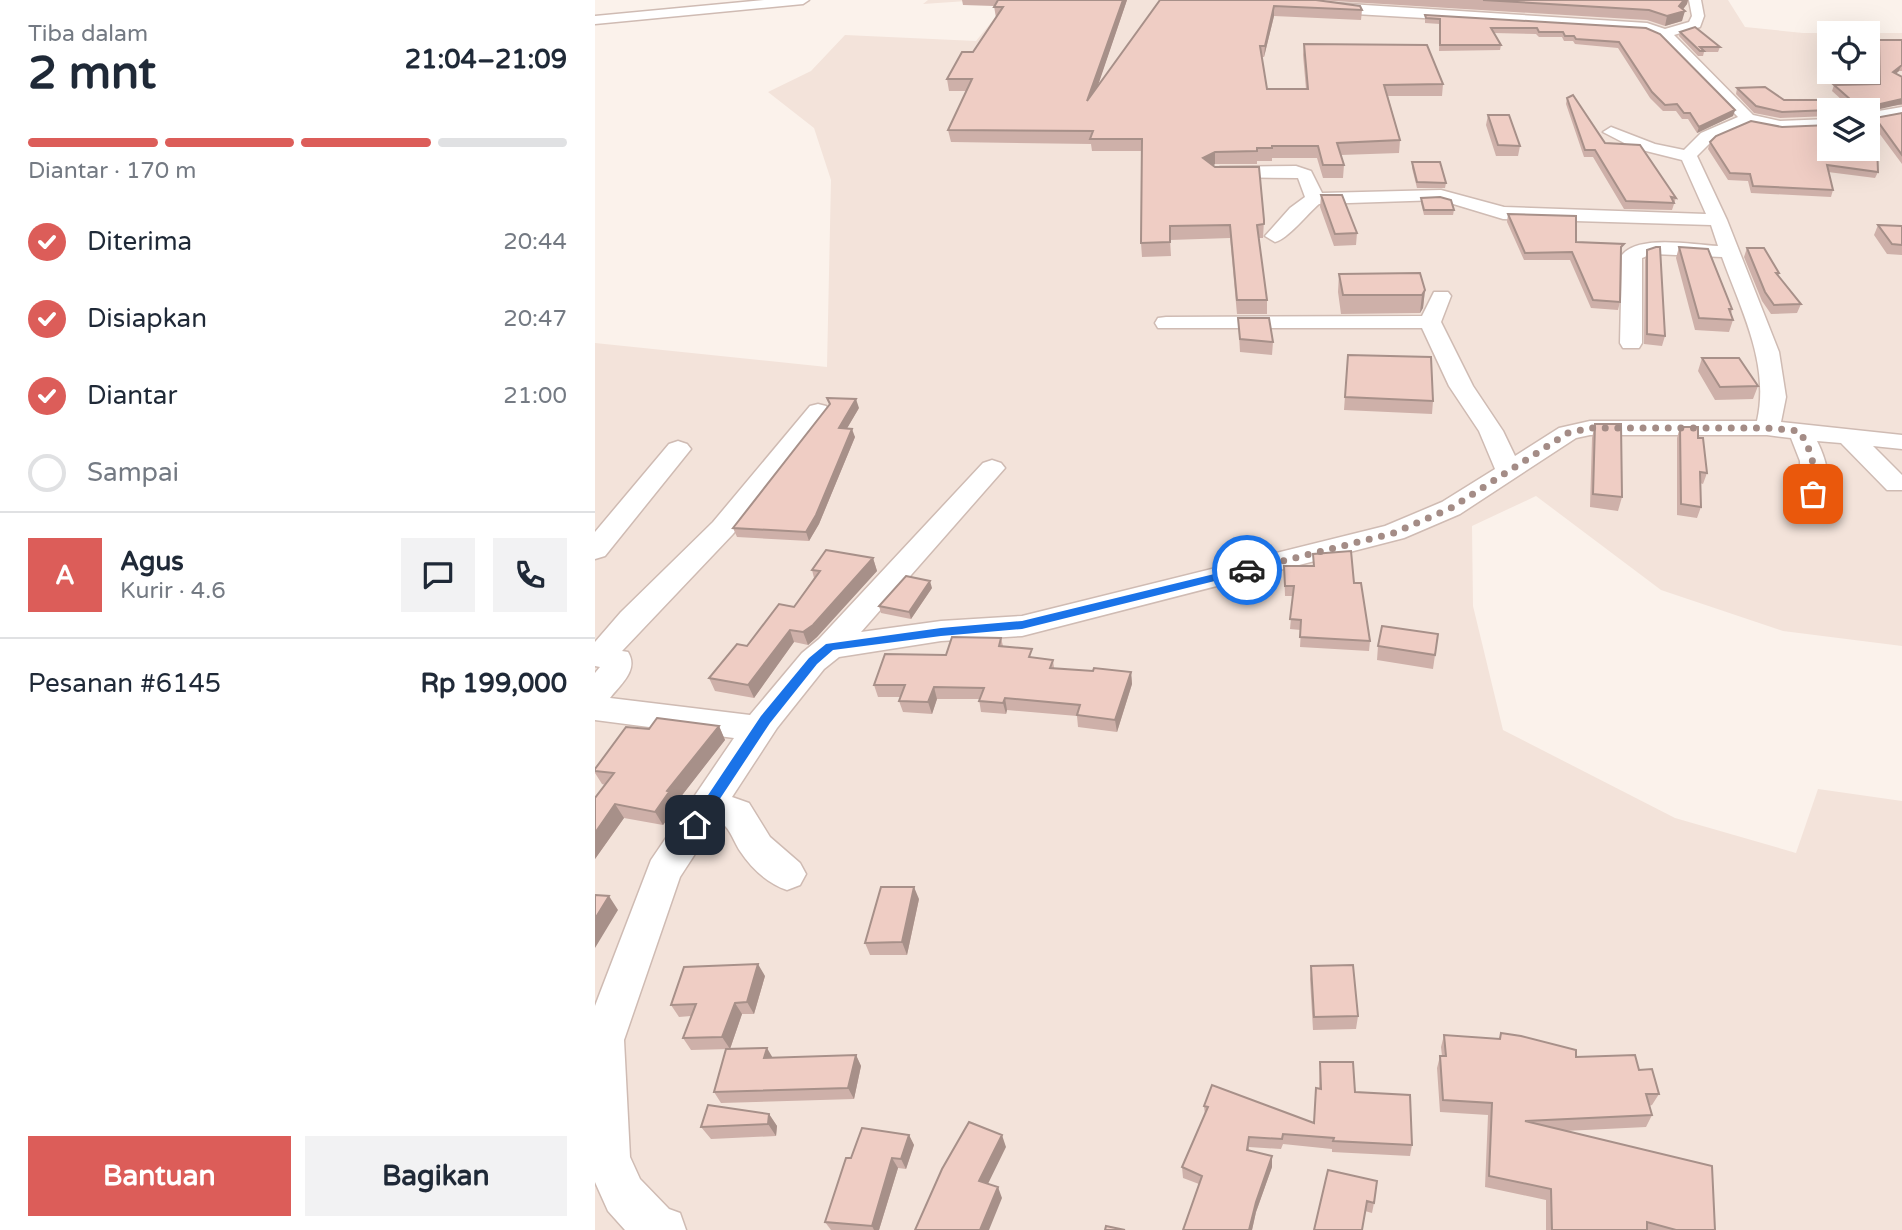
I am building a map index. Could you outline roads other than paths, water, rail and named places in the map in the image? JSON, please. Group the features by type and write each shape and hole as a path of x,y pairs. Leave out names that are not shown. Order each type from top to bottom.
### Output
{"street":[{"path":"595,20 803,0"},
{"path":"1292,0 1338,9 1636,26 1665,34 1748,119 1780,126 1817,124"},
{"path":"1665,34 1695,24 1698,16 1695,0"},
{"path":"1507,5 1514,18"},
{"path":"1587,22 1595,6"},
{"path":"1880,115 1902,111"},
{"path":"1689,156 1702,140 1748,119"},
{"path":"1611,132 1637,145 1663,153 1689,156"},
{"path":"1689,156 1718,220 1768,352 1775,397 1767,428"},
{"path":"1215,172 1296,171 1305,176 1315,199"},
{"path":"1275,236 1297,212 1315,199 1441,195 1503,213 1718,220"},
{"path":"1631,343 1632,255 1651,248 1730,253"},
{"path":"1441,296 1430,322 1461,386 1491,431 1509,472"},
{"path":"1166,323 1430,322"},
{"path":"595,694 616,669 617,660 598,655 723,528 818,411"},
{"path":"830,647 941,632 1022,625 1394,533 1451,508 1568,433 1590,428 1767,428 1902,442"},
{"path":"1799,431 1810,448 1815,481 1813,494"},
{"path":"1850,438 1896,484"},
{"path":"595,550 678,449"},
{"path":"663,1230 653,1226 624,1195 608,1159 599,1040 664,871 759,729 813,661 830,647 992,468"},
{"path":"595,708 759,729"},
{"path":"710,803 737,813 746,832 769,863 787,874"}]}
